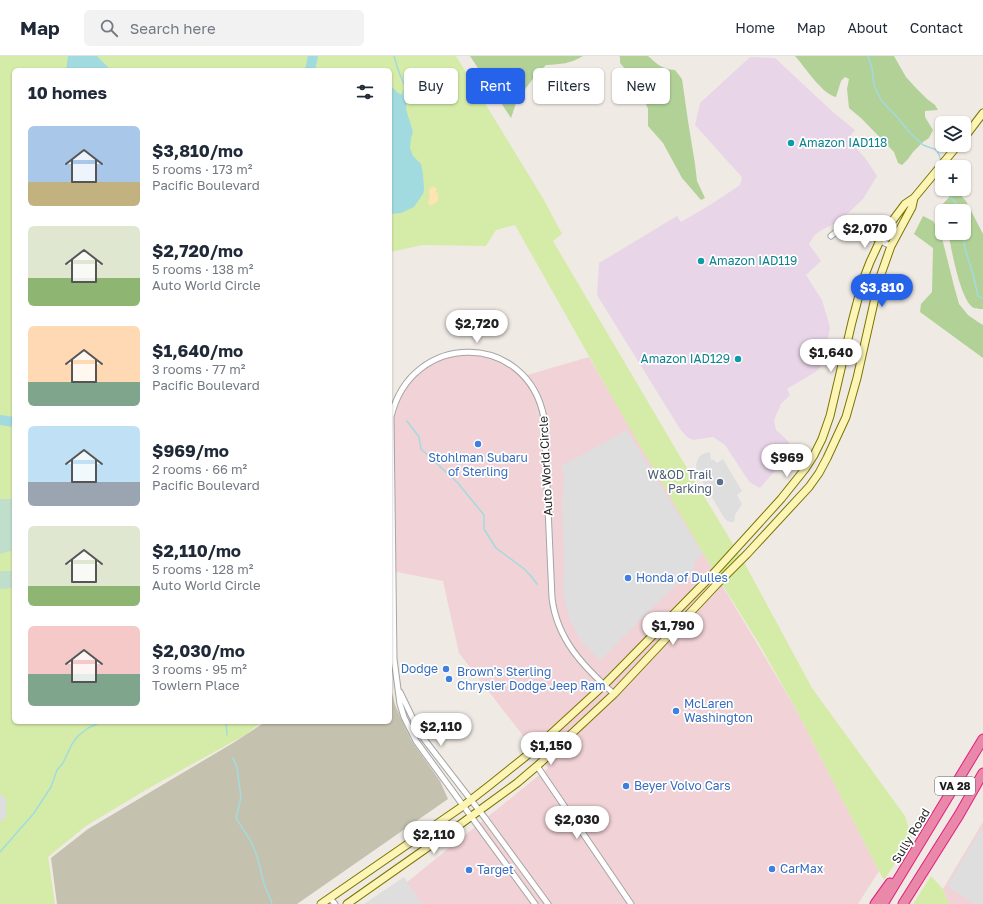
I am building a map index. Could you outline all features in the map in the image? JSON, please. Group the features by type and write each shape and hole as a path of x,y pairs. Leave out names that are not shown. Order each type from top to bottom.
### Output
{"highway":[{"name":"Sully Road","path":"883,904 983,739"},
{"name":"VA 28","path":"903,904 959,815 983,773"},
{"path":"959,815 983,779"},
{"path":"875,904 926,834"}],"main road":[{"path":"971,129 983,113"},
{"path":"321,904 332,901 463,806 530,753 604,685 712,575 795,483 822,439 831,411 863,280 880,240 905,204 914,198 952,152"},
{"path":"347,904 471,817 517,783 537,766 614,694 747,554 809,486 824,463 846,417 857,378 879,280 892,246 912,207 914,198"}],"street":[{"path":"831,236 839,230 852,227 892,246"},
{"name":"Auto World Circle","path":"392,412 394,403 406,382 418,370 439,357 466,352 483,353 501,359 521,373 527,380 536,392 543,409 552,598 556,616 563,635 575,654 614,694"},
{"name":"Auto World Circle","path":"392,488 394,659 400,704 404,717 408,728 416,741 535,904"},
{"name":"Auto World Circle","path":"398,688 424,739 548,904"},
{"path":"537,766 631,904"}],"shaded area":[{"path":"751,57 775,58 833,112 855,130 848,139 866,159 877,176 863,199 841,220 820,231 814,236 809,244 821,261 806,275 822,300 830,327 825,356 817,371 787,389 790,395 780,405 774,421 776,430 789,442 789,449 779,466 760,488 748,480 725,445 713,437 693,440 687,437 680,429 597,295 599,263 677,216 681,222 740,185 742,178 740,175 695,125 700,103"},
{"path":"466,352 501,359 524,376 589,357 797,711 879,871 858,904 380,904 548,768 459,653 443,581 392,571 392,421 407,382 432,360"},
{"path":"627,430 703,555 694,561 696,566 610,650 601,661 581,641 570,620 565,601 563,586 564,568 562,502 564,473 561,466"},
{"name":"W&OD Trail Parking","path":"710,452 711,460 714,460 717,463 723,459 742,491 737,495 742,504 735,515 734,522 727,521 723,516 697,472 696,464 699,457"},
{"path":"392,692 395,705 411,740 440,781 448,799 297,904 57,904 51,858 88,829 233,743 262,724 392,724"},
{"path":"0,794 7,800 5,811 8,814 0,823"},
{"path":"983,822 983,904 949,904 943,889"},
{"path":"983,826 983,904 975,904 947,886"},
{"path":"404,877 422,904 364,904"}],"green space":[{"path":"0,56 456,56 466,72 466,104 485,104 544,200 562,234 553,241 745,564 812,688 905,816 912,838 884,880 797,711 758,642 706,558 629,427 515,225 496,230 486,246 423,245 392,252 392,68 12,68 12,724 259,724 245,735 149,788 86,826 48,857 55,904 0,904"},
{"path":"470,56 583,56 574,61 546,65 543,68 533,68 533,79 525,89 525,68 478,68"},
{"path":"619,56 648,56 665,68 624,68 620,63"},
{"path":"795,56 894,56 906,77 927,99 935,105 938,110 925,111 925,117 933,130 929,138 913,152 902,165 898,163 894,152 862,119 849,108 847,89 849,79 845,77 841,81 836,97 831,95 814,80"},
{"path":"670,69 675,70 682,79 697,181 705,198 701,200 682,178 663,143 648,126 648,109 646,104 670,104"},
{"path":"502,104 516,104 511,118"},
{"path":"950,196 961,196 968,204 943,204"},
{"path":"971,211 983,234 983,309 971,306 963,292 956,271 949,240 971,240"},
{"path":"923,216 933,221 935,224 935,240 942,240 959,304 968,315 983,325 983,358 920,312 921,304 932,292 933,248 914,234"},
{"path":"0,499 12,499 12,551 0,554"},
{"path":"0,571 12,571 12,588 0,589"},
{"path":"931,876 943,889 949,904 913,904"}],"sand":[{"path":"431,187 437,189 435,193 437,192 438,200 434,204 429,205 429,190"}],"water":[{"path":"68,56 97,56 109,68 66,68"},
{"path":"392,87 398,93 404,96 404,104 406,104 406,109 413,132 410,148 413,156 421,164 423,174 423,194 414,207 401,213 392,214"}],"waterway":[{"path":"310,68 313,56"},
{"path":"394,56 400,76 406,87 402,95"},
{"path":"868,56 872,68 874,85 881,100 910,133 923,145 937,150 941,160"},
{"path":"949,196 957,204"},
{"path":"964,240 978,296 983,298"},
{"path":"0,420 12,422"},
{"path":"407,421 419,437 421,449 457,482 484,515 484,529 496,548 523,568 537,584"},
{"path":"0,852 34,813 51,787 57,770 63,763 72,744 78,736 88,728 97,724"},
{"path":"226,724 227,735"},
{"path":"233,758 237,767 241,798 236,818 252,843 258,859 264,884 272,904"}],"place":[{"name":"Amazon IAD118","path":"791,143"},
{"name":"Amazon IAD119","path":"701,261"},
{"name":"Amazon IAD129","path":"738,359"},
{"name":"Stohlman Subaru of Sterling","path":"478,444"},
{"name":"W&OD Trail Parking","path":"720,482"},
{"name":"Honda of Dulles","path":"628,578"},
{"name":"Dodge","path":"446,669"},
{"name":"Brown's Sterling Chrysler Dodge Jeep Ram","path":"449,679"},
{"name":"McLaren Washington","path":"676,711"},
{"name":"Beyer Volvo Cars","path":"626,786"},
{"name":"CarMax","path":"772,869"},
{"name":"Target","path":"469,870"}]}
